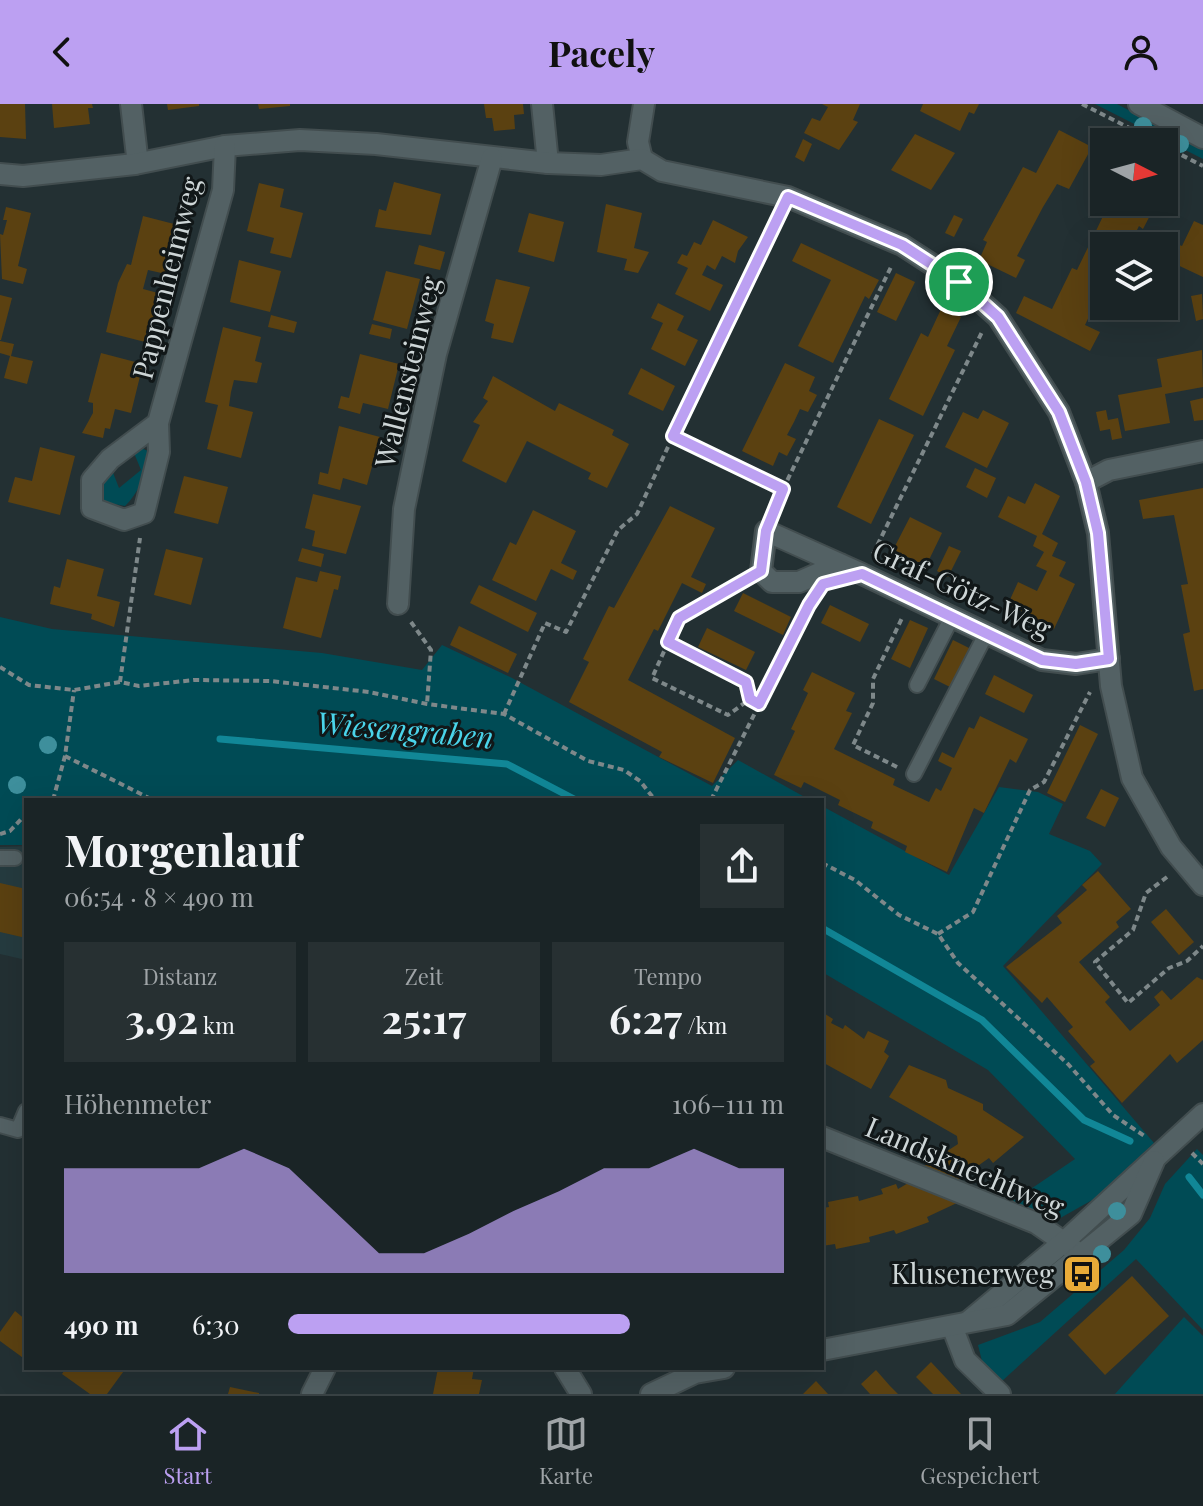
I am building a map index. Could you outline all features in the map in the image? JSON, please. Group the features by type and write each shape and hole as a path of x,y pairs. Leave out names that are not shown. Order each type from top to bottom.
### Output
{"street":[{"path":"131,104 137,156 135,164"},
{"path":"542,104 548,163"},
{"path":"642,159 638,142 644,104"},
{"path":"1139,104 1203,138"},
{"path":"0,174 23,176 135,164 225,146 300,140 376,144 548,163 601,165 642,159 662,171 788,197 902,245 959,282 998,317 1059,412 1086,482 1098,533 1111,686 1132,778 1171,847 1203,885"},
{"name":"Pappenheimweg","path":"158,423 110,459 92,480 92,508 124,520 144,513 159,452 158,423 223,190 225,146"},
{"name":"Wallensteinweg","path":"398,604 404,509 429,385 492,158"},
{"path":"1086,482 1109,470 1203,451"},
{"path":"761,571 766,531"},
{"name":"Graf-Götz-Weg","path":"766,531 1042,660 1076,664 1109,659"},
{"name":"Graf-Götz-Weg","path":"761,571 772,582 783,584 799,582 840,564"},
{"path":"961,1324 1065,1241 1169,1144 1200,1123"},
{"name":"Landsknechtweg","path":"824,1138 1036,1223 1065,1241 1081,1256"},
{"path":"824,1350 1007,1315 1131,1214 1154,1161"},
{"path":"961,1324 965,1360 1000,1394"},
{"path":"312,1394 324,1370"},
{"path":"566,1370 581,1394"},
{"path":"651,1394 694,1371"}],"lane":[{"path":"917,685 952,617"},
{"path":"914,774 986,634"},
{"path":"0,1125 18,1130 24,1116"}],"path":[{"path":"1082,104 1129,128"},
{"path":"1178,153 1203,166"},
{"path":"504,714 545,623 566,632 618,530 637,514 788,197"},
{"path":"766,531 783,489 902,245"},
{"path":"862,574 980,334 998,317"},
{"path":"673,436 783,489"},
{"path":"120,682 144,513"},
{"path":"750,699 728,715 652,678 679,618 761,571"},
{"path":"712,798 816,594"},
{"path":"899,768 853,745 873,703 873,679 912,598"},
{"path":"398,604 431,650 427,704"},
{"path":"668,642 746,682 750,699 759,704"},
{"path":"0,667 29,685 74,690 120,682 139,686 194,680 270,681 369,692 427,704 504,714 588,761 624,770 640,781 653,798"},
{"path":"938,934 973,912 1030,790 1044,782 1088,693 1111,686"},
{"path":"54,798 65,756 74,690"},
{"path":"65,756 149,798"},
{"path":"0,834 10,831 24,816"},
{"path":"1184,863 1146,893 1133,930 1095,962 1128,1003 1169,968 1187,961 1203,946"},
{"path":"824,864 855,880 899,915 938,934 958,963 1068,1064 1113,1115 1138,1134 1169,1144"}],"shaded area":[{"path":"1095,104 1117,104 1162,128 1142,128"},
{"path":"1178,137 1203,150 1203,159 1178,146"},
{"path":"141,448 148,451 148,465 134,495 125,506 103,502 101,484 112,470 119,488 141,470 134,453"},
{"path":"0,617 52,629 322,653 422,670 442,645 512,678 712,786 738,760 806,798 24,798 24,845 0,845"},
{"path":"999,787 1038,792 1063,804 1049,834 1090,851 1102,864 1003,966 1154,1143 1094,1199 1055,1221 1010,1203 1075,1159 988,1070 824,973 824,807 949,875"},
{"path":"24,846 24,960 0,954 0,847"},
{"path":"1197,1149 1203,1155 1203,1330 1136,1259 1001,1382 982,1361 978,1345 1040,1322 1124,1250 1150,1218 1165,1184"},
{"path":"1184,1317 1203,1336 1203,1394 1115,1394"}],"building":[{"path":"0,104 25,104 26,139 0,137"},
{"path":"52,104 92,104 93,108 88,108 90,124 54,128"},
{"path":"167,104 199,104 199,106 168,110"},
{"path":"258,104 290,104 290,106 259,109"},
{"path":"484,104 523,104 524,114 514,115 515,129 494,131 492,118 486,118"},
{"path":"822,104 860,104 853,120 858,122 839,150 804,133 812,118 820,121 828,107"},
{"path":"923,104 979,104 974,114 969,112 960,131 920,111"},
{"path":"1059,130 1090,146 1069,189 1057,184 1043,207 1017,256 1025,260 1016,278 979,260 987,242 983,240 1023,167 1036,173"},
{"path":"915,134 955,153 931,190 891,170"},
{"path":"803,139 812,144 804,162 795,157"},
{"path":"394,182 441,194 431,235 375,227 379,209 386,211"},
{"path":"259,183 284,189 280,207 303,213 291,258 270,253 274,238 247,231"},
{"path":"606,204 642,213 634,248 649,252 638,273 624,270 627,259 597,252"},
{"path":"6,207 31,213 18,266 27,269 23,284 2,279 0,234 3,235 7,220 3,220"},
{"path":"529,213 564,222 554,262 518,252"},
{"path":"954,215 963,219 954,237 945,233"},
{"path":"143,216 178,225 166,274 148,270 143,289 162,294 149,343 106,332 118,283 127,264 131,265"},
{"path":"1103,216 1150,216 1143,229 1139,226 1136,232 1095,232"},
{"path":"713,220 748,237 738,251 735,263 722,256 715,270 707,265 702,275 723,285 710,311 675,294 688,268 677,263 682,254 687,256 694,242 701,245"},
{"path":"1194,221 1203,225 1203,277 1178,265 1178,244 1182,246"},
{"path":"801,243 879,280 869,299 865,296 833,363 798,346 831,280 792,261"},
{"path":"1090,243 1090,314 1085,325 1100,332 1090,351 1016,313 1024,296 1052,309 1072,268 1077,270"},
{"path":"419,245 445,252 440,270 414,264"},
{"path":"239,260 281,271 270,312 230,302"},
{"path":"386,271 420,279 407,329 373,320"},
{"path":"896,273 915,282 896,321 877,312"},
{"path":"496,279 530,287 513,343 491,338 494,324 485,321"},
{"path":"1202,294 1203,319 1196,321 1191,296"},
{"path":"0,295 12,298 1,340 0,340"},
{"path":"658,303 684,316 677,330 698,340 685,366 651,349 663,323 651,318"},
{"path":"942,307 961,317 947,346 955,350 923,416 889,399 921,333 928,337"},
{"path":"271,315 297,322 294,333 268,327"},
{"path":"372,324 392,329 390,339 369,334"},
{"path":"223,327 261,337 255,361 262,363 257,383 234,380 231,392 229,406 253,412 241,458 207,449 218,405 205,402"},
{"path":"0,341 14,344 11,356 33,361 27,384 4,378 10,356 0,353"},
{"path":"1202,350 1203,387 1165,394 1170,423 1125,431 1118,395 1162,387 1157,359"},
{"path":"101,353 143,364 131,413 115,409 110,429 105,428 103,438 82,433 93,413 93,403 88,402"},
{"path":"360,354 399,364 388,409 363,403 360,414 338,408 341,396 349,398"},
{"path":"785,363 815,377 809,391 817,395 808,412 800,409 787,435 796,439 787,456 779,452 773,466 742,451"},
{"path":"641,368 675,386 663,411 628,394"},
{"path":"493,376 555,411 559,403 614,430 612,435 629,444 607,488 588,479 591,473 527,441 506,483 462,461 480,425 473,422 488,401 483,398"},
{"path":"1203,398 1203,420 1194,421 1190,401"},
{"path":"983,410 1009,423 987,468 945,447 963,412 978,419"},
{"path":"1106,410 1108,420 1118,418 1122,438 1112,440 1110,429 1100,431 1096,412"},
{"path":"879,419 914,435 871,524 837,507"},
{"path":"339,426 380,437 367,485 343,478 340,490 318,484 320,472 328,474"},
{"path":"40,447 75,456 60,515 8,502 15,477 32,481"},
{"path":"975,468 996,478 987,498 966,487"},
{"path":"184,476 228,487 218,524 174,513"},
{"path":"1035,483 1060,496 1042,534 1058,543 1052,556 1066,562 1059,576 1075,584 1054,629 1008,604 1018,582 1037,591 1047,571 1036,566 1044,552 1033,546 1037,536 998,517 1008,496 1025,504"},
{"path":"1203,488 1203,689 1194,691 1183,634 1190,632 1181,585 1188,584 1174,515 1143,519 1139,500"},
{"path":"313,494 361,506 346,554 312,546 315,531 305,528"},
{"path":"670,506 715,528 691,577 706,584 702,593 682,583 628,680 735,738 713,783 659,757 662,752 569,702 589,662 583,659 609,606 614,608"},
{"path":"533,510 576,531 561,563 577,571 573,580 551,569 536,601 492,580 510,542 516,545"},
{"path":"910,517 942,533 926,566 893,550"},
{"path":"949,546 961,551 948,577 937,571"},
{"path":"302,548 324,554 321,567 298,561"},
{"path":"166,549 203,558 191,605 154,595"},
{"path":"67,559 104,569 97,596 120,602 114,627 91,619 92,614 50,604 54,586 60,588"},
{"path":"320,571 341,576 338,590 334,589 321,638 283,628 296,577 317,582"},
{"path":"479,585 537,613 528,632 470,603"},
{"path":"743,593 791,617 783,635 734,611"},
{"path":"830,605 869,624 860,642 821,623"},
{"path":"910,620 928,628 910,668 891,659"},
{"path":"459,626 517,654 508,673 450,645"},
{"path":"707,628 755,652 746,670 698,647"},
{"path":"953,640 971,649 952,688 934,679"},
{"path":"812,672 855,693 846,711 852,713 834,749 895,779 893,785 929,802 936,788 941,791 952,768 938,761 942,752 954,758 969,727 974,729 980,716 1028,739 1016,763 1010,759 984,813 974,808 947,872 905,852 907,846 871,828 873,822 838,805 840,800 804,782 801,788 774,775 795,731 791,729 808,693 803,690"},
{"path":"994,675 1033,695 1024,713 985,694"},
{"path":"1080,725 1098,734 1065,802 1047,793"},
{"path":"1101,789 1119,798 1105,827 1086,818"},
{"path":"1098,871 1131,909 1116,922 1119,927 1079,962 1110,997 1105,1002 1130,1031 1160,1005 1154,997 1162,990 1171,1000 1197,977 1203,980 1203,1040 1177,1063 1170,1054 1122,1103 1090,1066 1095,1062 1068,1031 1073,1027 1047,997 1042,1003 1006,967 1062,923 1057,916 1087,890 1082,885"},
{"path":"0,883 24,889 24,938 0,932"},
{"path":"1166,909 1194,942 1179,955 1151,922"},
{"path":"824,1013 833,1019 831,1023 843,1029 845,1025 864,1039 868,1031 889,1041 884,1052 889,1056 871,1089 824,1063"},
{"path":"909,1065 946,1080 948,1088 983,1104 983,1110 1024,1137 993,1163 989,1158 958,1180 924,1166 958,1144 957,1136 889,1097"},
{"path":"910,1182 959,1202 927,1217 929,1222 896,1234 894,1230 869,1237 870,1242 836,1249 835,1244 824,1246 824,1208 829,1207 828,1202 858,1196 859,1201 883,1194 881,1189 896,1184 898,1189"},
{"path":"1132,1276 1169,1316 1105,1375 1068,1335"},
{"path":"15,1311 24,1318 24,1359 0,1341 0,1332"},
{"path":"931,1362 961,1394 933,1394 916,1377"},
{"path":"65,1370 125,1370 107,1394 90,1394 62,1374"},
{"path":"438,1370 474,1370 472,1379 482,1380 479,1394 433,1394"},
{"path":"876,1370 898,1394 870,1394 861,1384"},
{"path":"816,1381 828,1394 803,1394"},
{"path":"230,1387 259,1393 259,1394 228,1394"}],"waterway":[{"name":"Wiesengraben","path":"220,739 507,764 572,798"},
{"name":"Wiesengraben","path":"824,929 982,1020 1084,1120 1130,1141"},
{"name":"Wiesengraben","path":"1189,1177 1203,1195"}],"place":[{"name":"Klusenerweg","path":"1082,1274"}],"route":[{"path":"788,197 902,245 959,282 998,317 1059,412 1086,482 1098,533 1109,659 1076,664 1042,660 862,574 823,584 809,605 759,704 750,699 746,682 668,642 679,618 761,571 766,531 783,489 673,436 788,197"}]}
